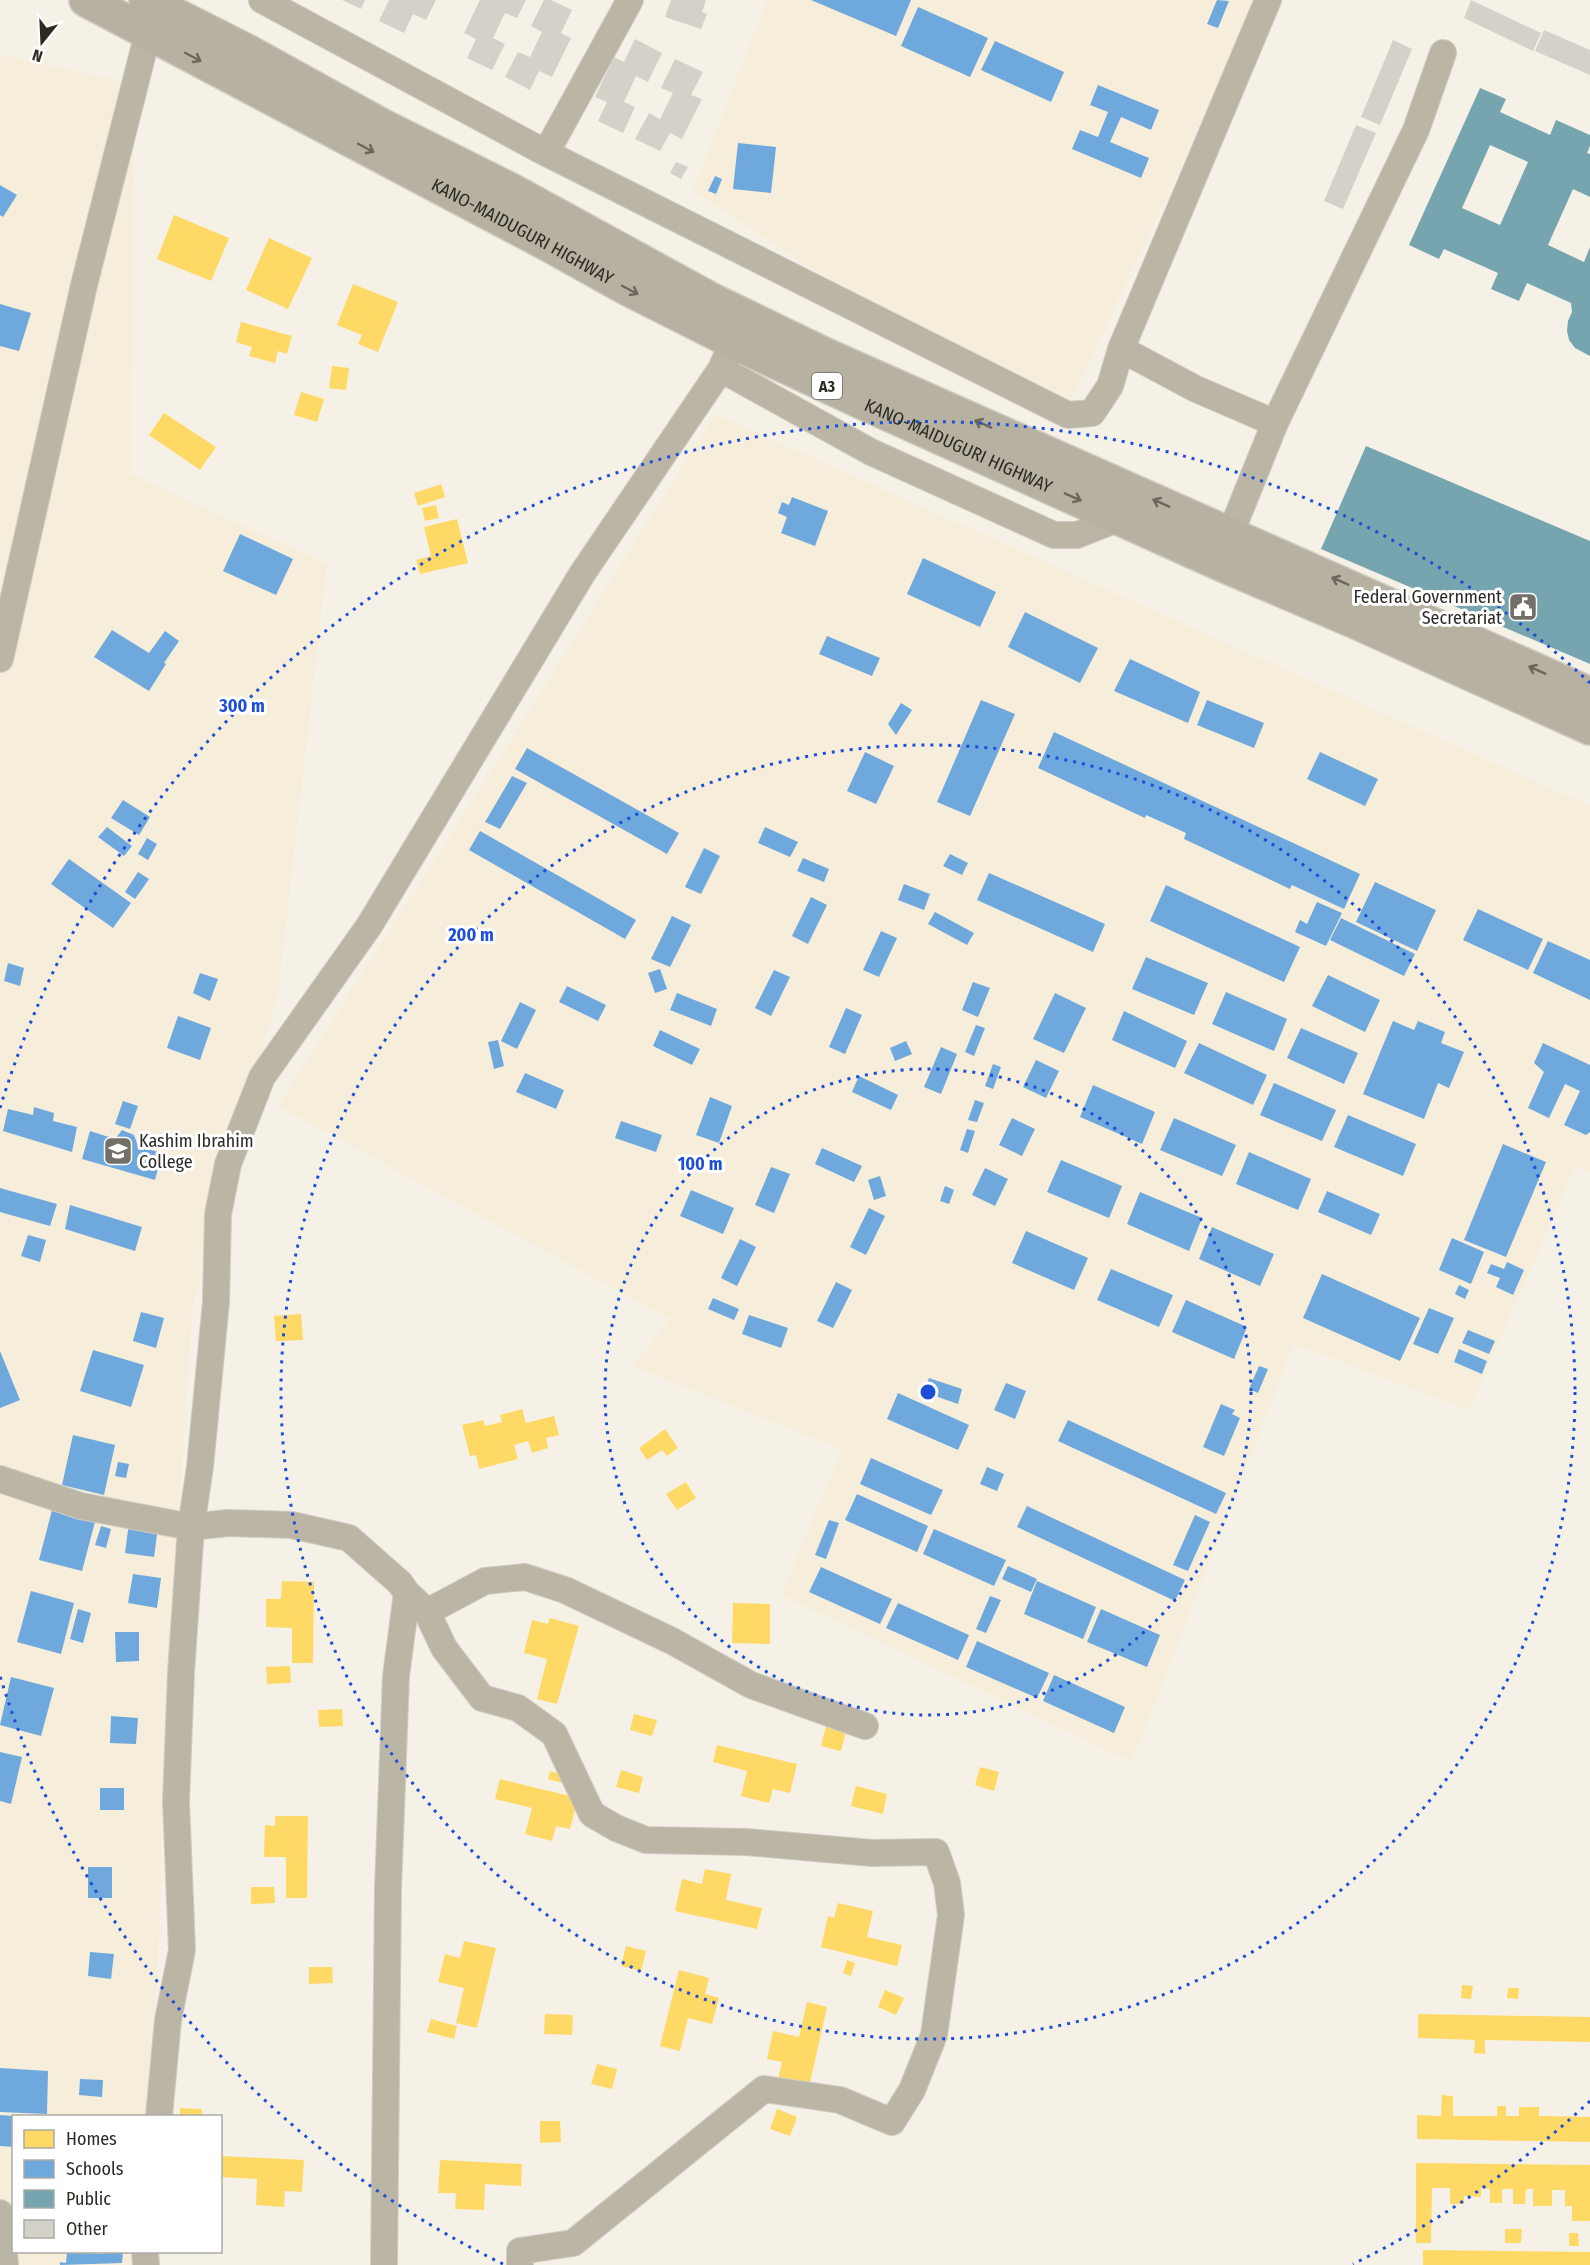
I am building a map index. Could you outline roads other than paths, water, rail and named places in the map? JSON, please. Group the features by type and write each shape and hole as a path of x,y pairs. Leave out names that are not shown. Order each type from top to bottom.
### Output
{"highway":[{"name":"KANO-MAIDUGURI HIGHWAY","path":"86,0 551,246 628,289 727,356 1120,518 1218,563 1358,622 1590,728"},
{"name":"KANO-MAIDUGURI HIGHWAY","path":"146,0 247,51 381,125 513,191 712,300 826,355 1590,694"}],"street":[{"path":"262,0 546,153 1068,415 1092,413 1110,386 1121,349 1268,0"},
{"path":"546,153 630,0"},
{"path":"0,659 84,285 148,33"},
{"path":"1218,563 1275,423 1416,130 1443,53"},
{"path":"1121,349 1196,389 1275,423"},
{"path":"159,2115 168,2020 182,1950 176,1801 181,1673 192,1527 216,1302 218,1214 228,1164 262,1077 369,926 582,574 727,356"},
{"path":"0,1479 81,1506 192,1527 228,1523 292,1525 349,1538 400,1583 427,1612 444,1648 482,1698 518,1708 554,1734 592,1814 616,1828 646,1840 746,1842 872,1853 936,1852 947,1883 951,1915 934,2035 912,2090 892,2121 840,2100 764,2089 573,2243 520,2251 520,2265"},
{"path":"427,1612 485,1581 525,1577 565,1590 672,1641 751,1684 865,1726"},
{"path":"384,2265 388,1889 396,1676 407,1593"},
{"path":"0,2213 5,2265"}],"place":[{"name":"Federal Government Secretariat","path":"1523,607"},
{"name":"Kashim Ibrahim College","path":"118,1151"}]}
